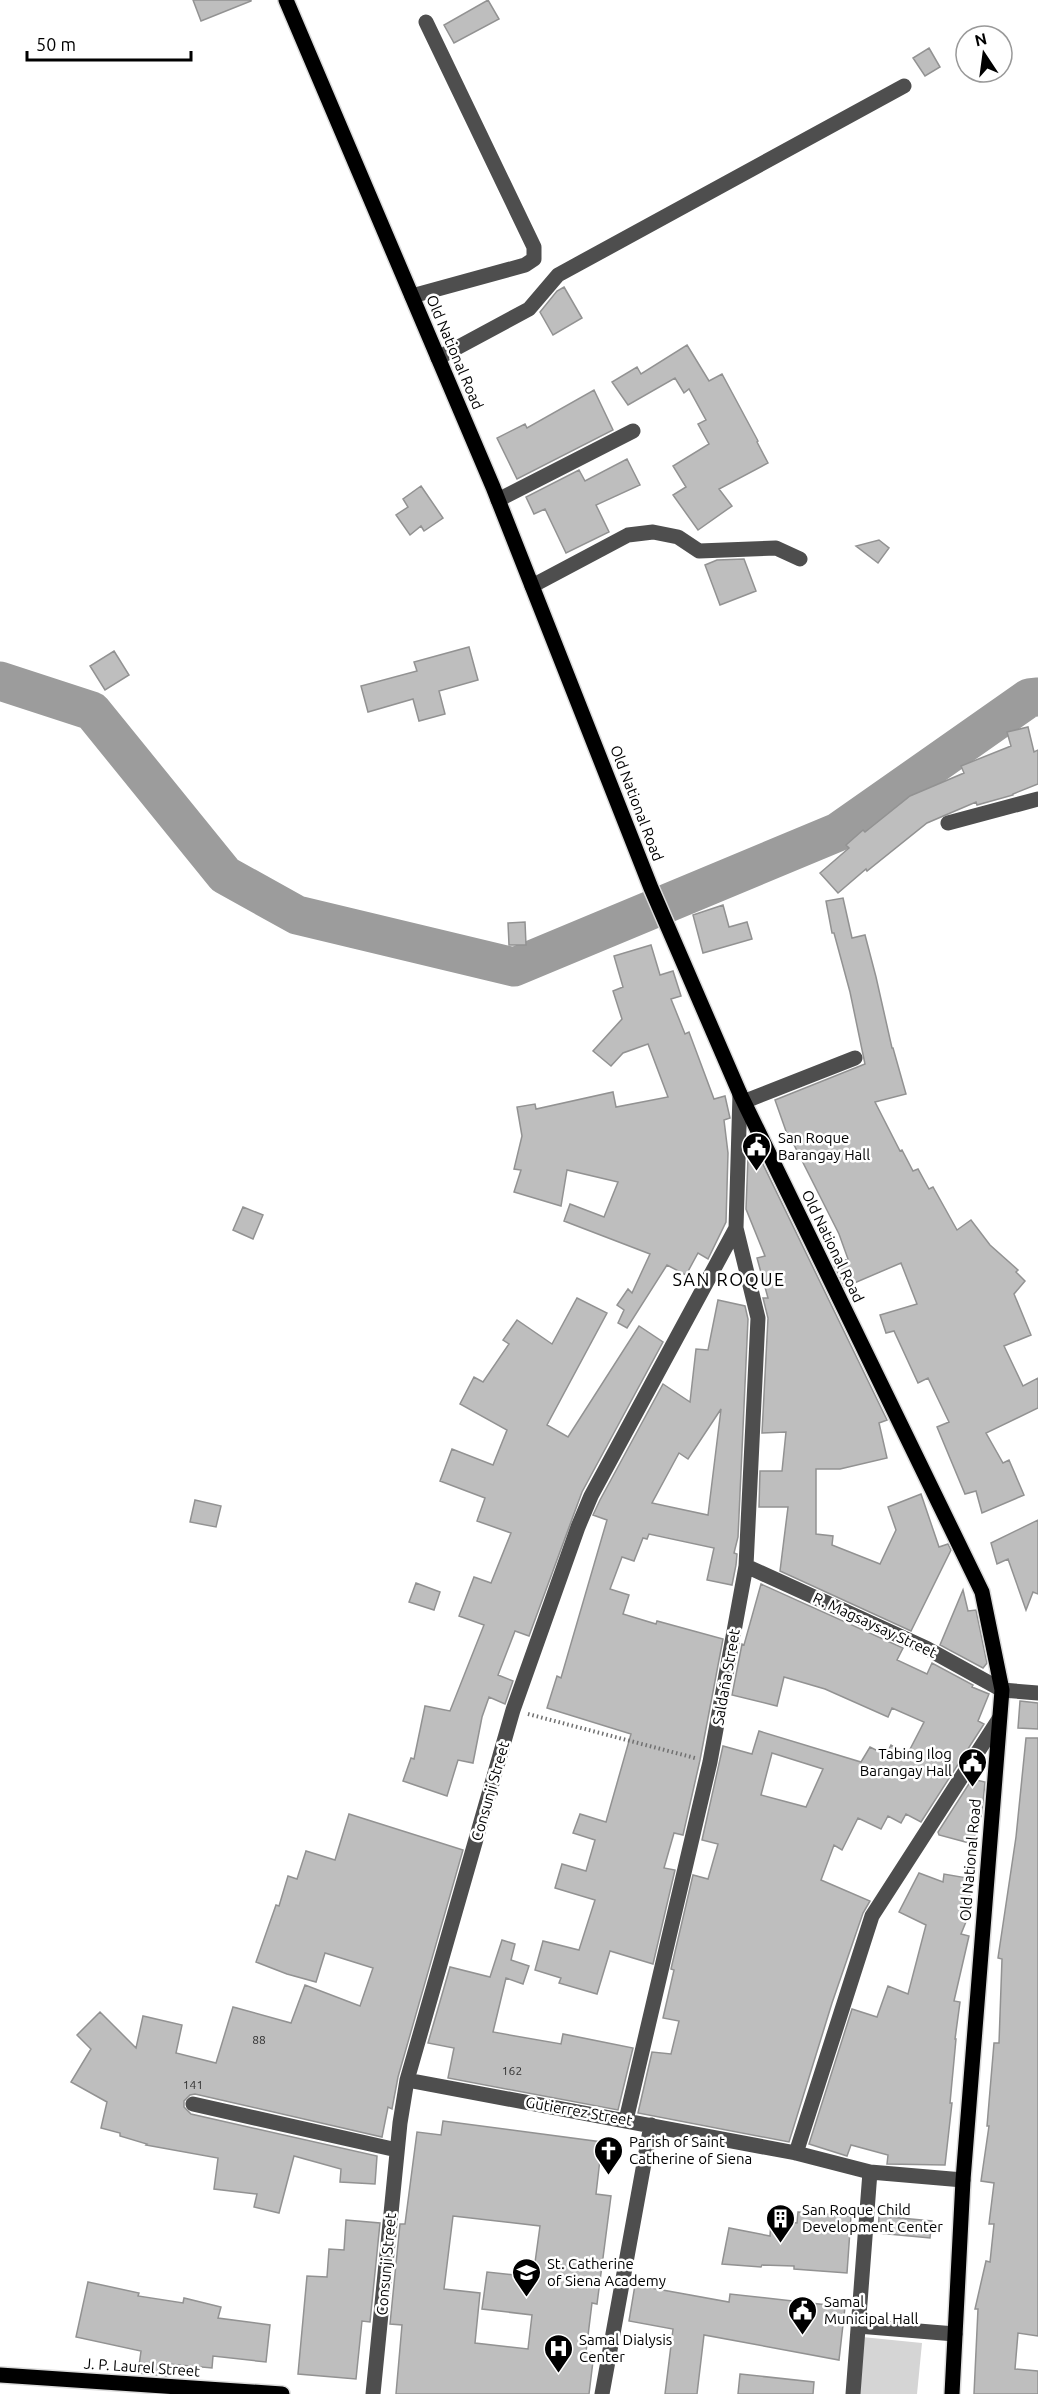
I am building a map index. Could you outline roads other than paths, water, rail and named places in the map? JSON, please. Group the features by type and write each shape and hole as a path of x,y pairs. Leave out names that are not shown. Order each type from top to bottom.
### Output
{"main road":[{"name":"Old National Road","path":"286,0 498,500 651,888 742,1098 982,1592 1002,1690 963,2180 952,2394"},
{"name":"J. P. Laurel Street","path":"0,2375 282,2394"}],"street":[{"path":"412,296 525,265 534,259 534,247 426,22"},
{"path":"438,358 529,309 558,275 904,86"},
{"path":"498,500 633,431"},
{"path":"532,586 628,536 653,532 678,537 699,551 776,548 800,559"},
{"path":"948,823 1038,799"},
{"path":"736,1228 742,1098 855,1058"},
{"name":"Saldaña Street","path":"626,2120 710,1762 746,1566 758,1318 736,1228"},
{"name":"Consunji Street","path":"374,2394 397,2150 407,2080 513,1710 591,1496 736,1228"},
{"name":"R. Magsaysay Street","path":"746,1566 926,1648 1002,1690"},
{"path":"1002,1690 1038,1693"},
{"path":"796,2153 872,1916 999,1719"},
{"name":"Gutierrez Street","path":"407,2080 796,2153 870,2172 963,2180"},
{"path":"193,2104 397,2150"},
{"path":"602,2394 651,2125"},
{"path":"852,2394 870,2172"},
{"path":"858,2326 955,2334"}],"waterway":[{"path":"0,681 92,711 225,875 297,915 514,967 838,832 1029,698 1038,697"}],"place":[{"name":"San Roque Barangay Hall","path":"757,1172"},
{"name":"Tabing Ilog Barangay Hall","path":"973,1788"},
{"name":"Parish of Saint Catherine of Siena","path":"608,2176"},
{"name":"San Roque Child Development Center","path":"781,2244"},
{"name":"St. Catherine of Siena Academy","path":"526,2298"},
{"name":"Samal Municipal Hall","path":"803,2336"},
{"name":"Samal Dialysis Center","path":"558,2374"}],"district":[{"name":"SAN ROQUE","path":"729,1279"}]}
